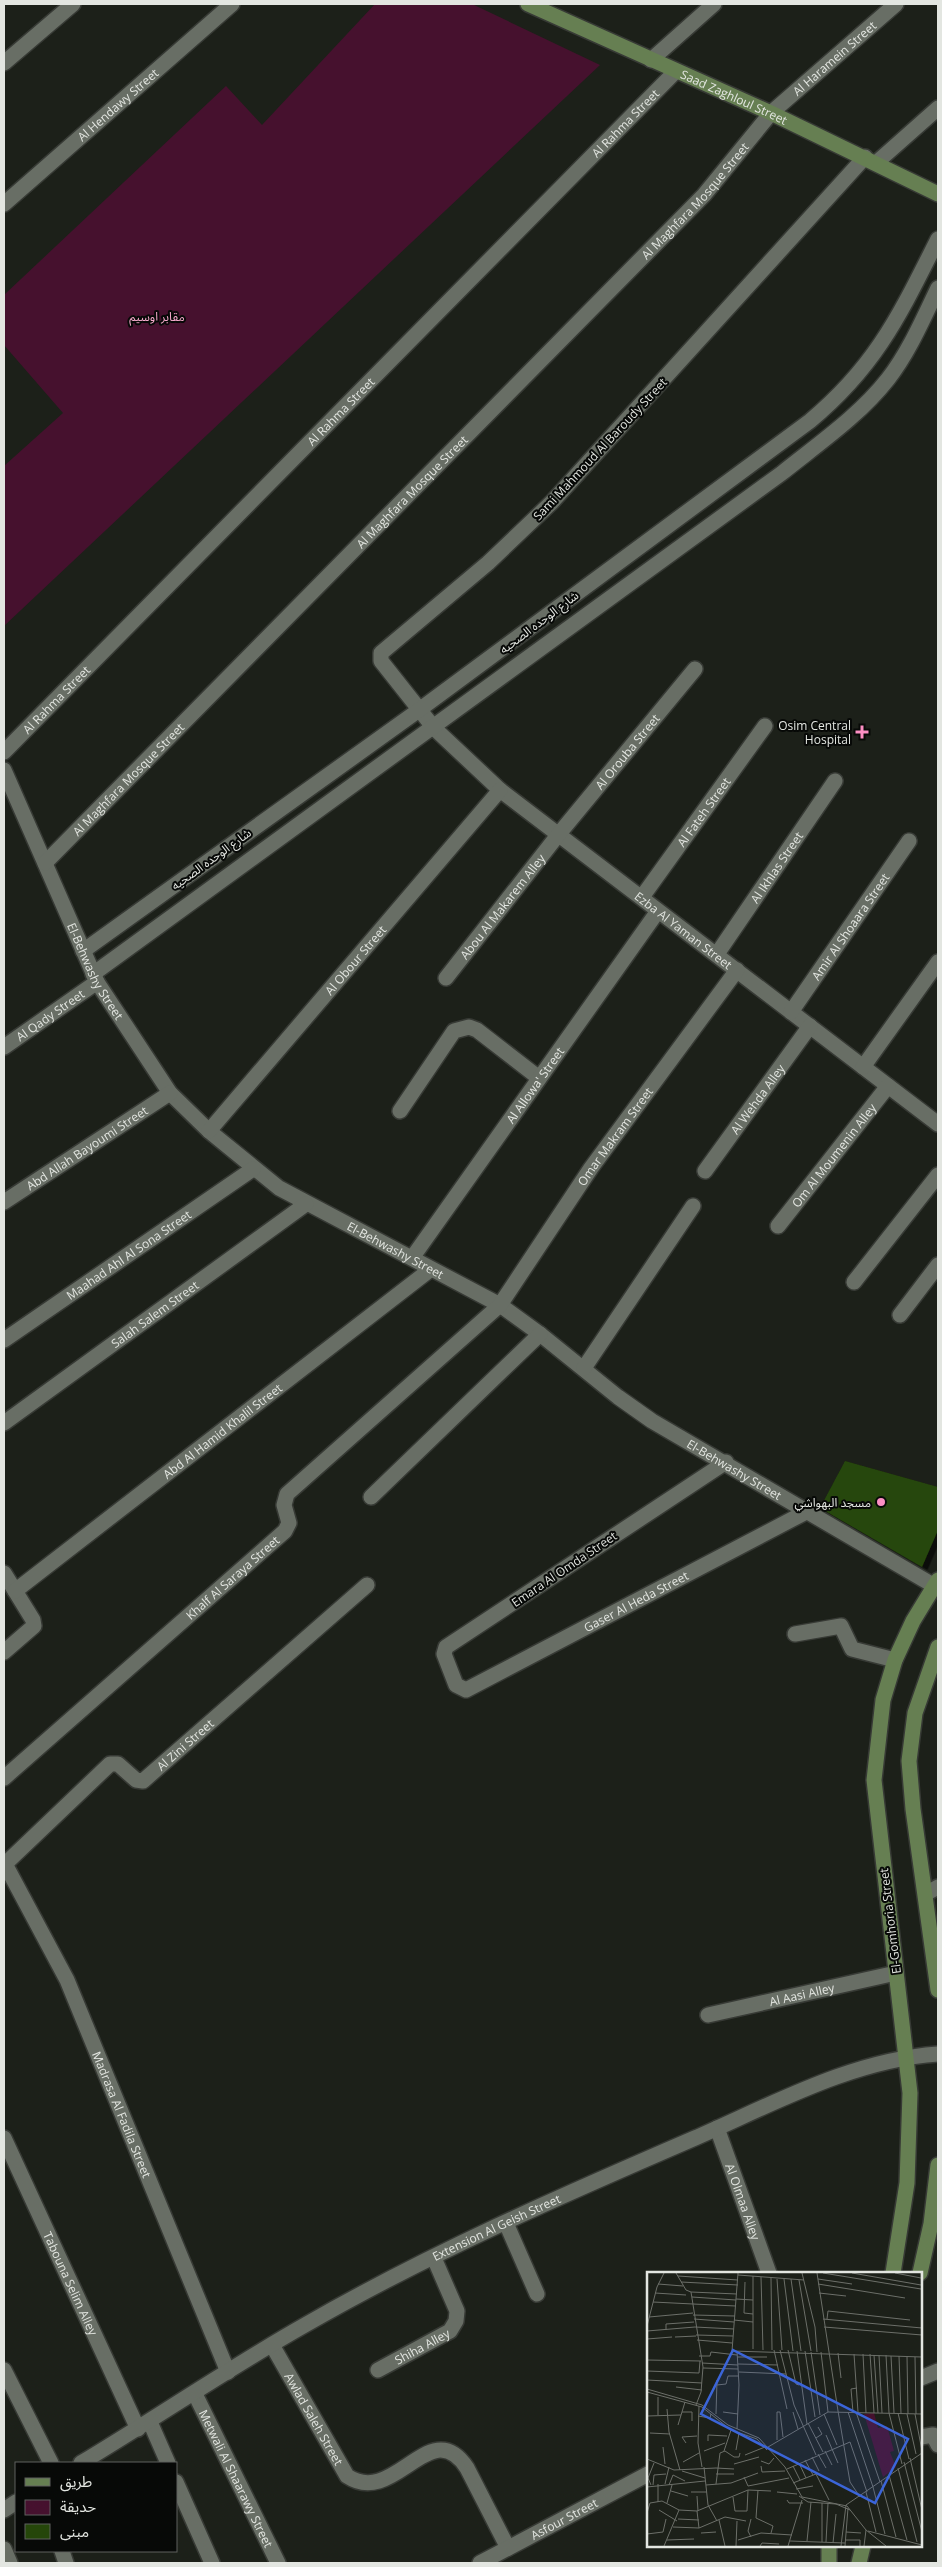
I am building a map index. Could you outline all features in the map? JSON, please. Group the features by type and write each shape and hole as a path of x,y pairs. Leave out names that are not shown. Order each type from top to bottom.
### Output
{"street":[{"path":"4,63 73,4"},
{"name":"Al Hendawy Street","path":"4,204 232,4"},
{"path":"651,60 714,4"},
{"name":"Al Haramein Street","path":"771,113 896,4"},
{"name":"Saad Zaghloul Street","path":"536,5 651,60 871,160 938,194"},
{"name":"Al Rahma Street","path":"4,752 676,71"},
{"path":"871,160 938,108"},
{"name":"Al Maghfara Mosque Street","path":"45,864 704,195 771,113"},
{"name":"Sami Mahmoud Al Baroudy Street","path":"434,728 382,665 381,653 488,563 552,502 871,160"},
{"name":"شارع الوحده الصحيه","path":"83,951 420,710 827,407 857,376 884,342 938,239"},
{"name":"شارع الوحده الصحيه","path":"95,978 782,473 856,414 883,385 902,360 938,288"},
{"name":"Al Orouba Street","path":"558,835 694,669"},
{"name":"Al Fateh Street","path":"642,898 765,726"},
{"name":"Ezba Al Yaman Street","path":"434,728 500,790 938,1124"},
{"name":"El-Behwashy Street","path":"4,770 10,801 45,864 95,978 170,1093 209,1131 253,1169 279,1188 306,1204 500,1305 584,1368 618,1397 652,1421 726,1462 806,1512 937,1585"},
{"name":"Al Ikhlas Street","path":"717,954 836,782"},
{"name":"Al Obour Street","path":"209,1131 500,790"},
{"name":"Abou Al Makarem Alley","path":"446,978 558,835"},
{"name":"Amir Al Shoaara Street","path":"792,1012 909,841"},
{"name":"Al Allowa' Street","path":"412,1258 658,911"},
{"path":"863,1067 938,962"},
{"name":"Omar Makram Street","path":"500,1305 591,1168 736,970"},
{"name":"Al Qady Street","path":"4,1047 95,978"},
{"name":"Al Wehda Alley","path":"705,1171 810,1026"},
{"path":"400,1111 454,1031 461,1027 477,1030 540,1078"},
{"name":"Om Al Moumenin Alley","path":"778,1226 888,1086"},
{"name":"Abd Allah Bayoumi Street","path":"4,1202 170,1093"},
{"name":"Maahad Ahl Al Sona Street","path":"4,1340 253,1169"},
{"path":"854,1282 938,1175"},
{"name":"Salah Salem Street","path":"4,1424 306,1204"},
{"path":"584,1368 693,1206"},
{"path":"900,1315 938,1265"},
{"name":"Abd Al Hamid Khalil Street","path":"14,1591 431,1269"},
{"name":"Khalf Al Saraya Street","path":"4,1778 285,1531 289,1522 284,1504 287,1494 500,1305"},
{"path":"371,1497 540,1334"},
{"name":"Emara Al Omda Street","path":"466,1690 456,1685 444,1654 446,1647 726,1462"},
{"name":"Gaser Al Heda Street","path":"466,1690 806,1512"},
{"path":"4,1573 33,1620 34,1626 4,1652"},
{"name":"Al Zini Street","path":"4,1864 110,1764 118,1764 136,1780 143,1781 367,1585"},
{"name":"El-Gomhoria Street","path":"893,2272 907,2174 910,2093 874,1780 883,1700 895,1660 913,1621 937,1585"},
{"path":"795,1634 841,1626 852,1649 895,1660"},
{"path":"938,1647 915,1713 910,1761 913,1809 932,1890 938,1990"},
{"name":"Madrasa Al Fadila Street","path":"4,1864 67,1980 228,2372"},
{"name":"Al Aasi Alley","path":"708,2015 896,1973"},
{"name":"Extension Al Geish Street","path":"83,2462 272,2345 376,2286 506,2223 835,2077 905,2056 938,2054"},
{"name":"Al Olmaa Alley","path":"718,2128 769,2272"},
{"name":"Tabouna Selim Alley","path":"4,2138 144,2425 167,2462"},
{"path":"920,2272 931,2224 938,2165"},
{"path":"506,2223 537,2294"},
{"name":"Shiha Alley","path":"378,2370 450,2331 456,2322 457,2310 434,2258"},
{"name":"Awlad Saleh Street","path":"272,2345 346,2476 356,2482 367,2484 378,2482 434,2450 448,2450 460,2456 508,2548"},
{"path":"4,2370 50,2462"},
{"path":"922,2378 938,2371"},
{"name":"Metwali Al Shaarawy Street","path":"195,2394 278,2563"},
{"path":"922,2437 933,2435 938,2444"},
{"name":"Asfour Street","path":"480,2563 647,2475"},
{"path":"178,2486 212,2563"},
{"path":"4,2510 15,2503"},
{"path":"829,2547 829,2563"},
{"path":"859,2563 863,2547"},
{"path":"4,2548 10,2563"}],"green space":[{"name":"مقابر اوسيم","path":"375,4 472,4 600,65 4,626 4,466 63,413 4,345 4,295 226,86 262,125"}],"building":[{"name":"مسجد البهواشي","path":"845,1461 938,1487 938,1530 922,1567 820,1508"}],"place":[{"name":"Osim Central Hospital","path":"862,732"},
{"name":"مسجد البهواشي","path":"881,1502"}]}
